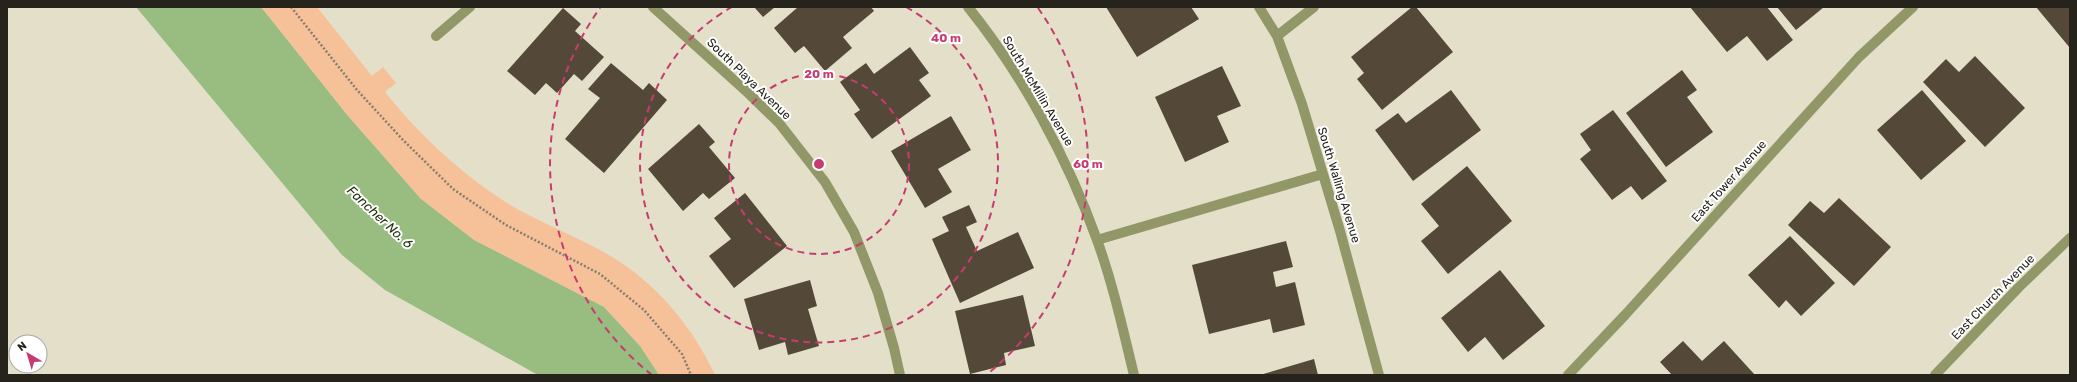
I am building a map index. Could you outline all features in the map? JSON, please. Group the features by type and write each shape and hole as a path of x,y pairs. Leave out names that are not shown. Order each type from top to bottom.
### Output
{"street":[{"path":"436,36 470,7"},
{"name":"South Playa Avenue","path":"653,7 746,91 779,124 825,182 854,232 875,286 894,348 900,375"},
{"name":"South McMillin Avenue","path":"968,7 984,26 1023,87 1063,158 1097,240 1120,315 1134,375"},
{"name":"South Walling Avenue","path":"1259,7 1277,36 1302,104 1379,375"},
{"path":"1277,36 1314,7"},
{"name":"East Tower Avenue","path":"1568,375 1625,315 1859,56 1912,7"},
{"path":"1097,240 1323,174"},
{"name":"East Church Avenue","path":"1935,375 2019,287 2070,238"}],"path":[{"path":"292,7 358,90 403,140 453,189 506,225 600,274 644,310 682,354 691,375"}],"shaded area":[{"path":"261,7 317,7 372,76 383,67 396,83 385,92 423,135 451,161 495,195 520,211 600,250 619,261 636,274 668,303 682,320 694,337 715,375 659,375 640,346 604,307 474,240 421,199 348,116"}],"water":[{"name":"Fancher No. 6","path":"136,7 261,7 348,116 421,199 474,240 604,307 640,346 659,375 538,375 385,290 342,255"}],"building":[{"path":"754,7 775,7 763,17"},
{"path":"798,7 871,7 874,11 843,37 852,48 825,71 804,46 795,53 774,28"},
{"path":"1106,7 1191,7 1199,19 1137,57"},
{"path":"1412,7 1416,7 1453,52 1382,110 1357,79 1364,73 1351,57"},
{"path":"1690,7 1767,7 1793,40 1767,61 1747,36 1727,52"},
{"path":"1777,7 1824,7 1796,30"},
{"path":"2036,7 2070,7 2070,48"},
{"path":"563,8 581,24 575,31 604,57 582,81 574,74 557,93 546,83 535,95 507,71"},
{"path":"910,47 929,73 919,80 931,96 872,139 854,114 860,110 840,82 866,63 874,74"},
{"path":"1975,56 2025,108 1985,147 1923,82 1946,59 1959,72"},
{"path":"611,63 643,90 649,83 667,100 604,173 565,139 600,98 588,89"},
{"path":"1222,66 1241,106 1217,116 1229,142 1185,162 1155,97"},
{"path":"1682,70 1697,90 1687,97 1713,132 1666,167 1626,113"},
{"path":"1451,90 1481,130 1413,181 1375,130 1398,113 1406,123"},
{"path":"1922,90 1966,141 1921,180 1877,130"},
{"path":"1613,110 1667,181 1642,200 1631,186 1612,200 1580,159 1591,150 1580,134"},
{"path":"951,116 971,150 938,169 952,192 925,208 891,151"},
{"path":"699,124 715,142 709,147 735,178 709,199 703,193 683,211 648,169"},
{"path":"1467,166 1512,221 1448,274 1421,241 1439,226 1421,204"},
{"path":"745,193 787,246 734,288 709,256 731,239 714,218"},
{"path":"1839,198 1891,247 1854,286 1788,225 1810,201 1824,213"},
{"path":"969,205 977,222 966,227 977,251 1018,232 1034,268 960,303 932,239 949,231 942,217"},
{"path":"1790,236 1835,283 1801,316 1786,300 1779,308 1748,275"},
{"path":"1286,241 1293,267 1273,272 1276,287 1295,282 1305,325 1273,333 1270,319 1209,334 1192,265"},
{"path":"1500,270 1545,326 1503,360 1485,337 1468,352 1441,318"},
{"path":"810,280 817,306 808,309 819,346 788,355 785,342 759,350 744,299"},
{"path":"1023,295 1035,346 1004,353 1006,365 970,374 955,311"},
{"path":"1683,341 1702,361 1724,341 1755,375 1672,375 1660,362"},
{"path":"1314,359 1318,375 1260,375"}]}
